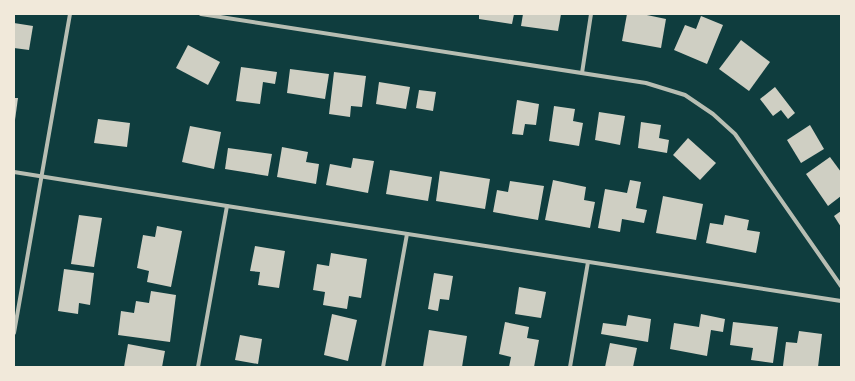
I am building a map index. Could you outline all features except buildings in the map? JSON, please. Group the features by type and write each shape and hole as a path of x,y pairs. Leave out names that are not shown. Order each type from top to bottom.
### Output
{"street":[{"path":"14,333 70,14"},
{"path":"201,14 582,73 652,85 685,96 713,114 735,134 841,286"},
{"path":"582,73 591,14"},
{"path":"14,172 841,301"},
{"path":"198,367 227,206"},
{"path":"383,367 407,234"},
{"path":"570,367 588,262"}]}
